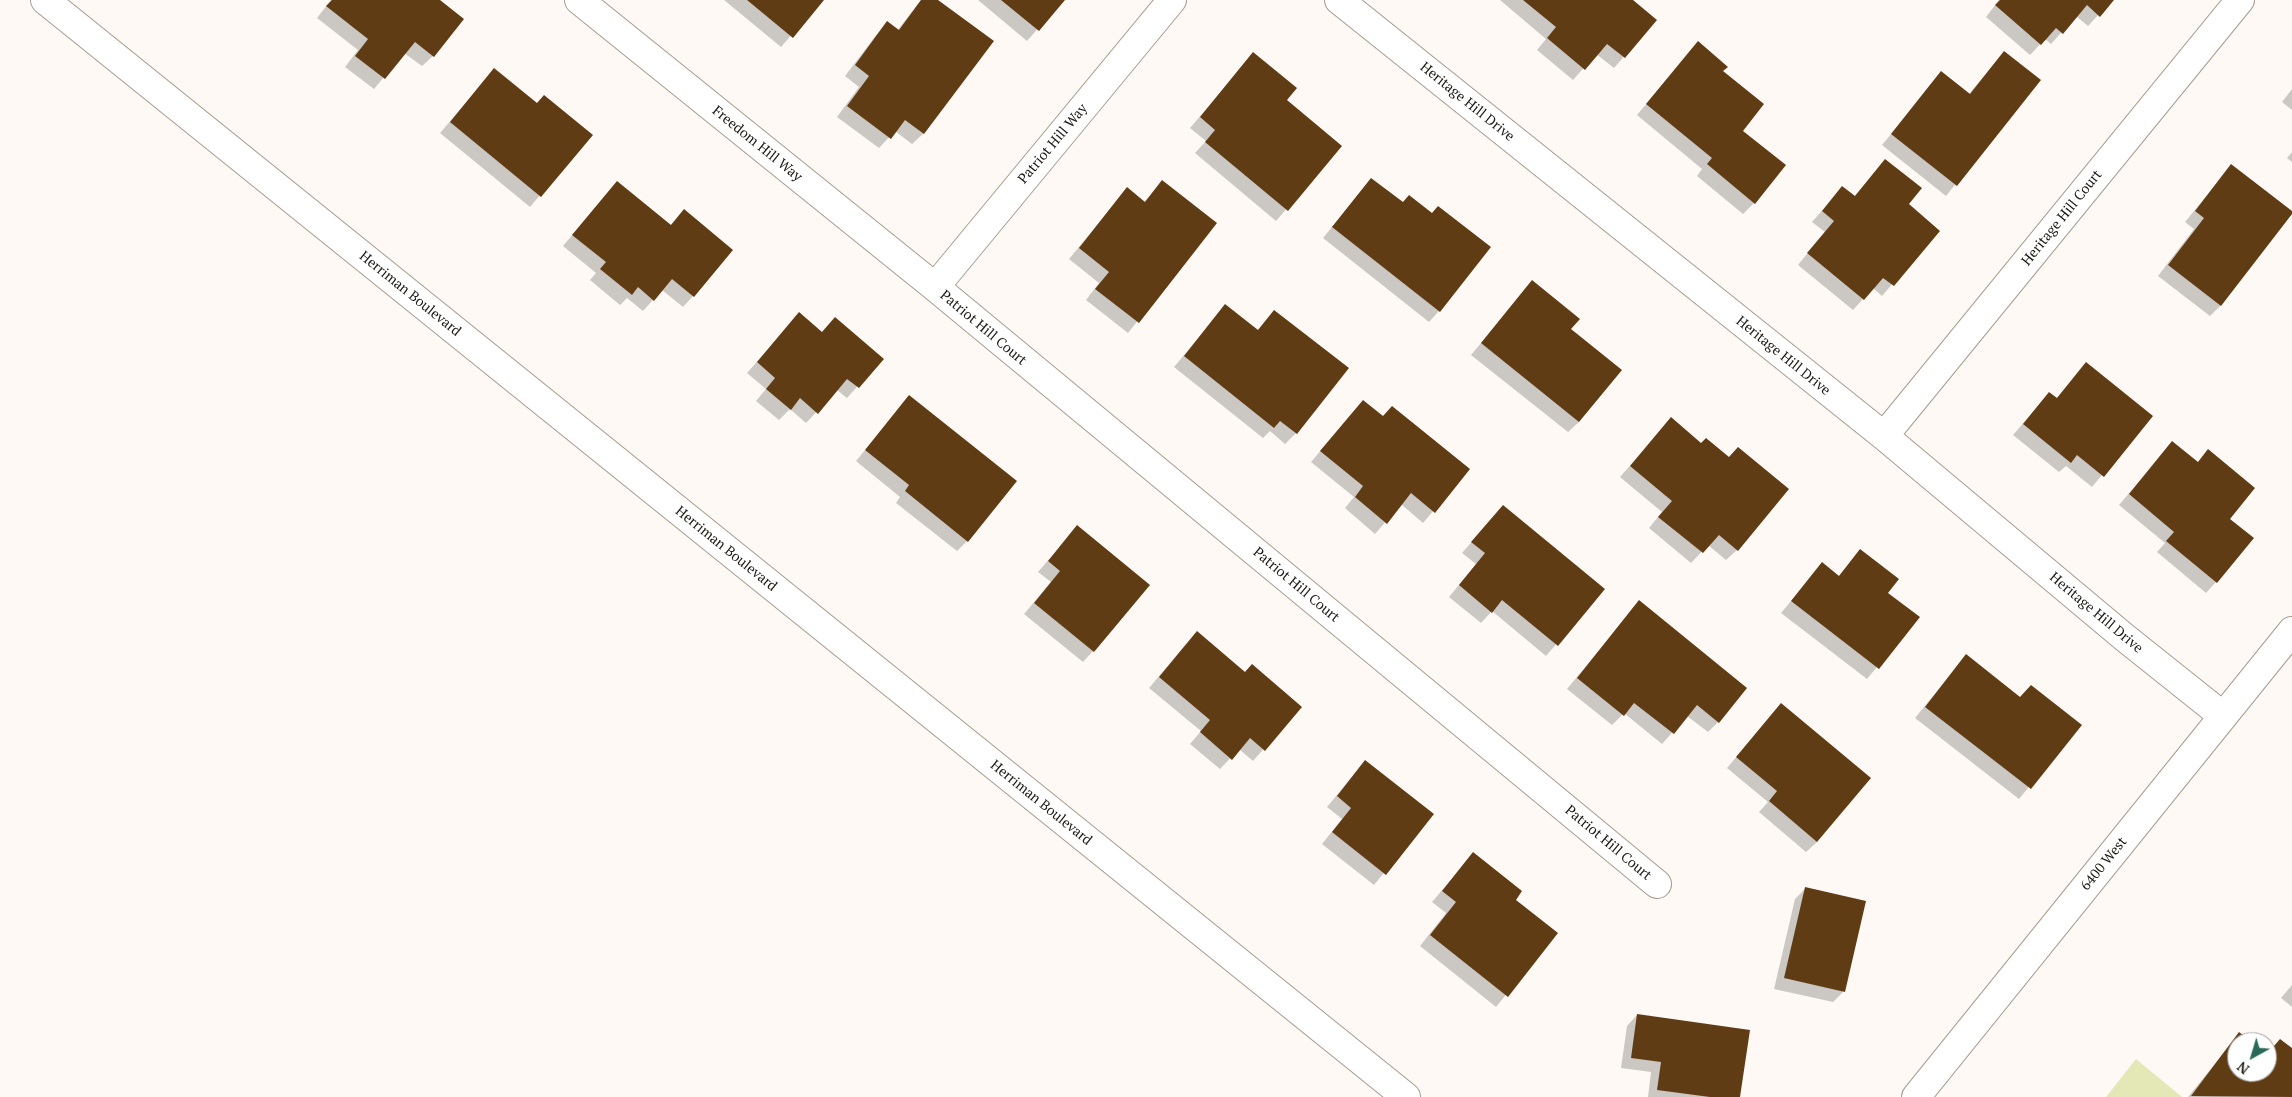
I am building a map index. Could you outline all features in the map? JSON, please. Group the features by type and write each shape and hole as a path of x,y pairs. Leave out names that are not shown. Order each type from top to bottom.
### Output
{"street":[{"name":"Herriman Boulevard","path":"45,0 1406,1097"},
{"name":"Freedom Hill Way","path":"579,0 935,287"},
{"name":"Patriot Hill Way","path":"935,287 1172,0"},
{"name":"Heritage Hill Drive","path":"1339,0 1884,436 2124,637 2223,716"},
{"name":"Heritage Hill Court","path":"1884,436 2240,0"},
{"name":"Patriot Hill Court","path":"935,287 1657,884"},
{"name":"6400 West","path":"1916,1097 2292,631"}],"green space":[{"path":"2136,1059 2182,1097 2106,1097"}],"building":[{"path":"332,0 440,0 464,19 434,57 415,42 385,79 355,56 368,39 326,6"},
{"path":"747,0 824,0 793,38"},
{"path":"921,0 938,0 994,41 924,134 905,120 891,139 847,106 869,76 855,65 887,21 899,30"},
{"path":"1001,0 1065,0 1039,31"},
{"path":"1523,0 1633,0 1657,20 1625,58 1607,44 1585,70 1547,38 1556,27"},
{"path":"2000,0 2114,0 2100,17 2087,5 2063,34 2056,28 2041,45 1995,5"},
{"path":"1698,41 1728,67 1723,71 1764,104 1743,131 1786,165 1755,204 1707,164 1712,158 1646,104"},
{"path":"2004,51 2041,80 1957,186 1891,134 1941,71 1970,94"},
{"path":"1253,52 1297,88 1287,100 1342,146 1288,211 1205,142 1215,130 1200,117"},
{"path":"494,68 537,103 544,95 593,135 541,197 450,122"},
{"path":"1885,159 1922,188 1909,204 1940,231 1894,286 1883,278 1864,300 1807,253 1834,221 1822,211 1842,186 1855,196"},
{"path":"2231,164 2292,211 2292,214 2221,306 2168,265 2204,218 2195,211"},
{"path":"1371,178 1403,202 1409,195 1432,213 1438,206 1491,247 1440,312 1332,227"},
{"path":"1162,180 1217,223 1139,323 1095,289 1109,272 1079,248 1127,187 1145,202"},
{"path":"617,181 671,225 684,209 733,250 694,297 672,279 654,301 638,287 632,295 600,269 606,262 572,235"},
{"path":"1532,280 1580,319 1571,329 1622,370 1579,422 1481,343"},
{"path":"1225,304 1258,330 1274,310 1349,368 1297,434 1280,421 1274,428 1184,356"},
{"path":"799,312 822,332 835,317 884,359 859,388 847,379 818,414 800,398 791,410 766,389 775,378 757,362"},
{"path":"2086,362 2153,416 2104,477 2077,455 2071,463 2023,424 2049,392 2057,398"},
{"path":"909,395 1017,481 968,542 905,491 909,485 865,450"},
{"path":"1363,400 1383,416 1392,406 1470,469 1435,513 1411,493 1387,524 1355,497 1363,486 1320,451"},
{"path":"1671,417 1701,443 1706,438 1729,457 1738,447 1789,489 1738,551 1719,535 1703,553 1658,517 1672,501 1630,466"},
{"path":"2172,441 2198,462 2208,449 2255,488 2230,519 2254,538 2217,583 2166,541 2174,532 2129,494"},
{"path":"1503,505 1605,589 1558,646 1502,600 1492,613 1459,585 1485,553 1471,542"},
{"path":"1077,525 1150,585 1094,652 1034,603 1060,571 1048,561"},
{"path":"1860,549 1899,579 1888,593 1920,617 1879,669 1791,601 1822,562 1839,576"},
{"path":"1639,600 1747,688 1719,723 1697,705 1674,734 1634,703 1624,716 1577,678"},
{"path":"1197,631 1245,672 1252,664 1302,707 1265,751 1250,738 1232,760 1200,732 1210,720 1159,677"},
{"path":"1966,654 2020,697 2031,685 2082,725 2031,789 1925,707"},
{"path":"1781,703 1871,778 1817,842 1769,801 1777,791 1736,757"},
{"path":"1365,760 1434,814 1386,875 1332,832 1351,808 1337,796"},
{"path":"1473,852 1522,891 1516,900 1558,933 1508,997 1430,935 1456,902 1442,891"},
{"path":"1805,887 1866,901 1845,992 1784,978"},
{"path":"1637,1014 1750,1030 1740,1097 1710,1097 1657,1090 1661,1062 1631,1058"},
{"path":"2280,1039 2292,1048 2292,1097 2191,1096 2227,1048 2227,1082 2277,1082 2277,1042"}]}
